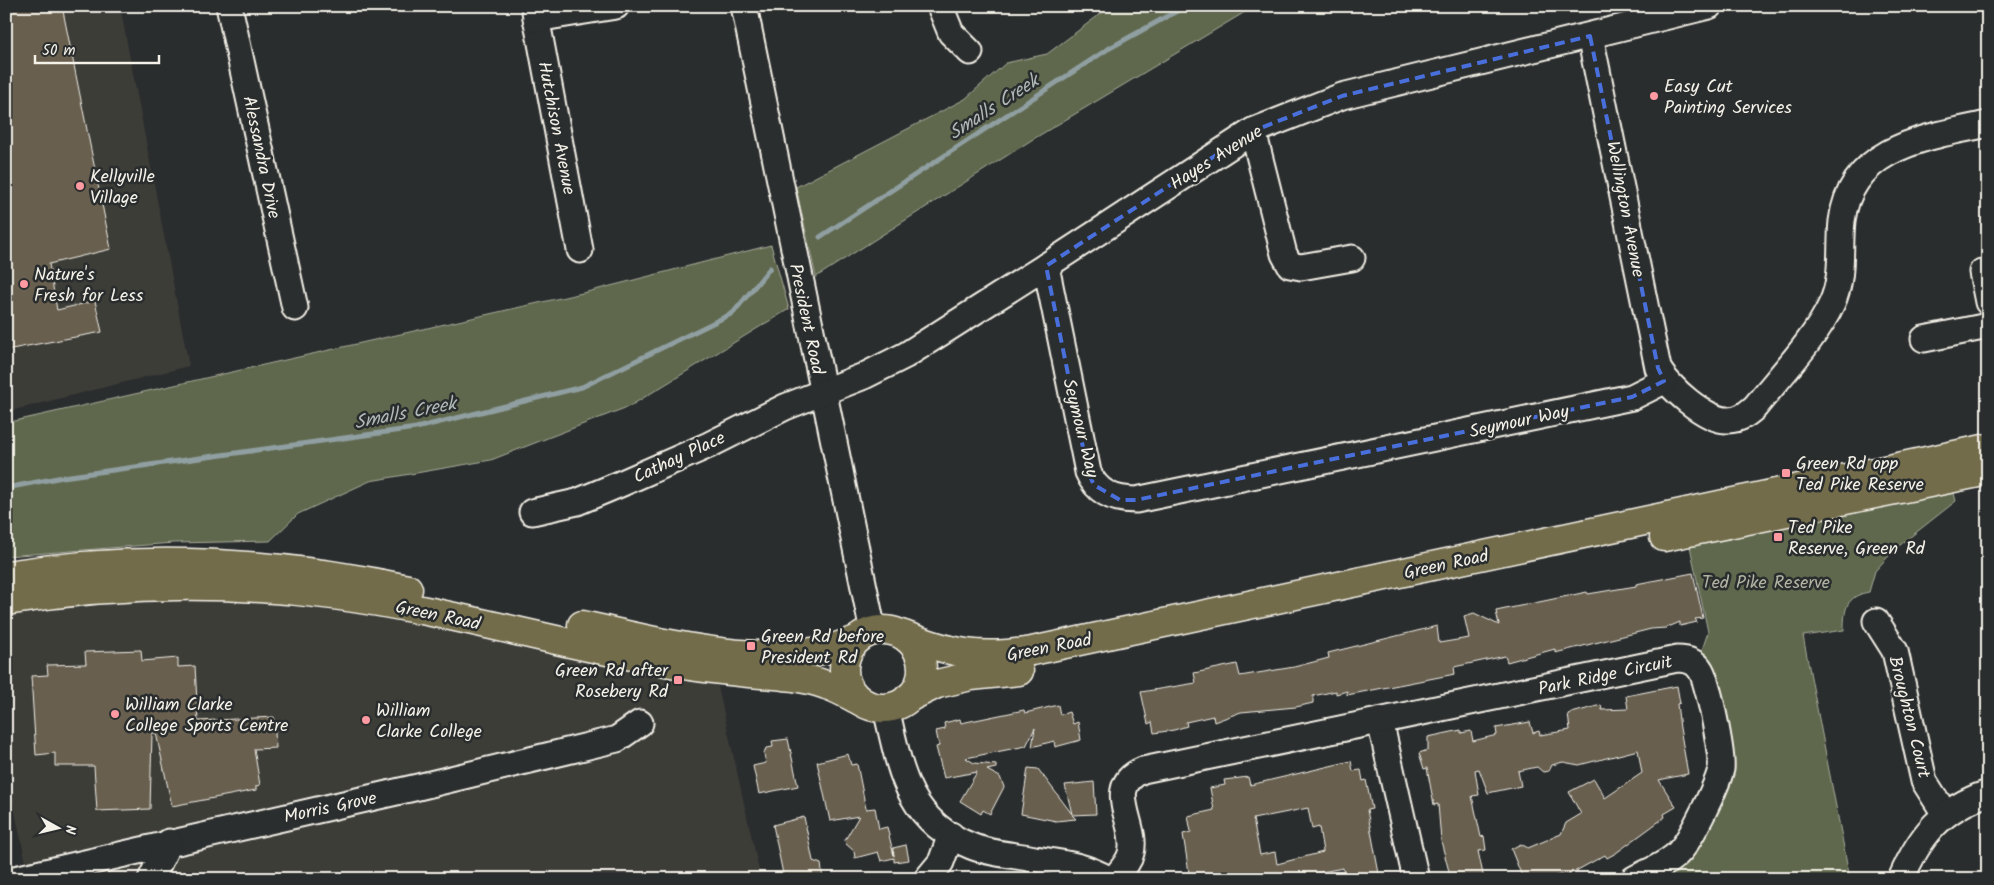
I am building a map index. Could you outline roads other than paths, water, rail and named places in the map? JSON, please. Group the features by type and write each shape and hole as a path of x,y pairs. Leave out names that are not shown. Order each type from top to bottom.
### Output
{"main road":[{"name":"Green Road","path":"904,635 937,648 969,655 999,656 1032,651 1988,448"},
{"name":"Green Road","path":"6,601 64,593 162,586 221,586 334,595 398,606 653,660 714,669 800,678 885,703 937,684 971,676 1038,668 1988,470"},
{"name":"Green Road","path":"6,575 42,570 161,563 280,568 338,576 647,639 775,657 800,656 841,646 864,636"},
{"path":"887,630 904,635 911,642 921,659 922,672 917,687 885,703 847,684 844,670 847,653 864,636 887,630"}],"street":[{"name":"Alessandra Drive","path":"229,6 295,308"},
{"path":"535,13 616,6"},
{"name":"President Road","path":"744,6 822,391 864,636"},
{"path":"940,6 951,33 970,52"},
{"name":"Hayes Avenue","path":"822,391 864,376 906,355 1253,131 1342,96 1709,6"},
{"name":"Hutchison Avenue","path":"535,13 580,250"},
{"name":"Wellington Avenue","path":"1590,36 1658,368 1664,381"},
{"path":"1664,381 1692,403 1716,418 1726,420 1747,414 1807,340 1832,304 1841,268 1842,222 1847,200 1861,176 1886,155 1919,139 1988,124"},
{"path":"1253,131 1284,254 1290,265 1301,267 1352,258"},
{"name":"Seymour Way","path":"1046,266 1088,472 1094,485 1120,500 1136,500 1536,418 1632,396 1664,381"},
{"path":"1982,272 1988,302"},
{"path":"1924,339 1988,326"},
{"name":"Cathay Place","path":"532,512 586,499 709,445 822,391"},
{"name":"Broughton Court","path":"1876,621 1895,651 1924,781 1945,814"},
{"name":"Park Ridge Circuit","path":"1114,879 1132,853 1131,838 1122,794 1125,786 1134,774 1380,721 1684,659 1697,665 1705,677 1720,751 1721,767 1719,776 1681,851 1634,879"},
{"path":"885,703 899,764 913,799 930,821 972,846 1094,870 1108,879"},
{"path":"1380,721 1416,879"},
{"name":"Morris Grove","path":"15,879 169,842 418,787 616,739 640,723"},
{"path":"1901,879 1911,855 1926,832 1945,814 1972,798 1988,793"},
{"path":"927,879 941,862 952,835"},
{"path":"151,879 169,842"}],"waterway":[{"name":"Smalls Creek","path":"820,237 1108,49 1186,6"},
{"name":"Smalls Creek","path":"6,488 63,477 416,428 582,387 733,313 770,268"}],"place":[{"name":"Easy Cut Painting Services","path":"1654,96"},
{"name":"Kellyville Village","path":"80,186"},
{"name":"Nature's Fresh for Less","path":"24,284"},
{"name":"Green Rd opp Ted Pike Reserve","path":"1786,473"},
{"name":"Ted Pike Reserve, Green Rd","path":"1778,537"},
{"name":"Green Rd before President Rd","path":"751,646"},
{"name":"Green Rd after Rosebery Rd","path":"678,680"},
{"name":"William Clarke College Sports Centre","path":"115,714"},
{"name":"William Clarke College","path":"366,720"}],"park label":[{"name":"Ted Pike Reserve","path":"1766,582"}]}
